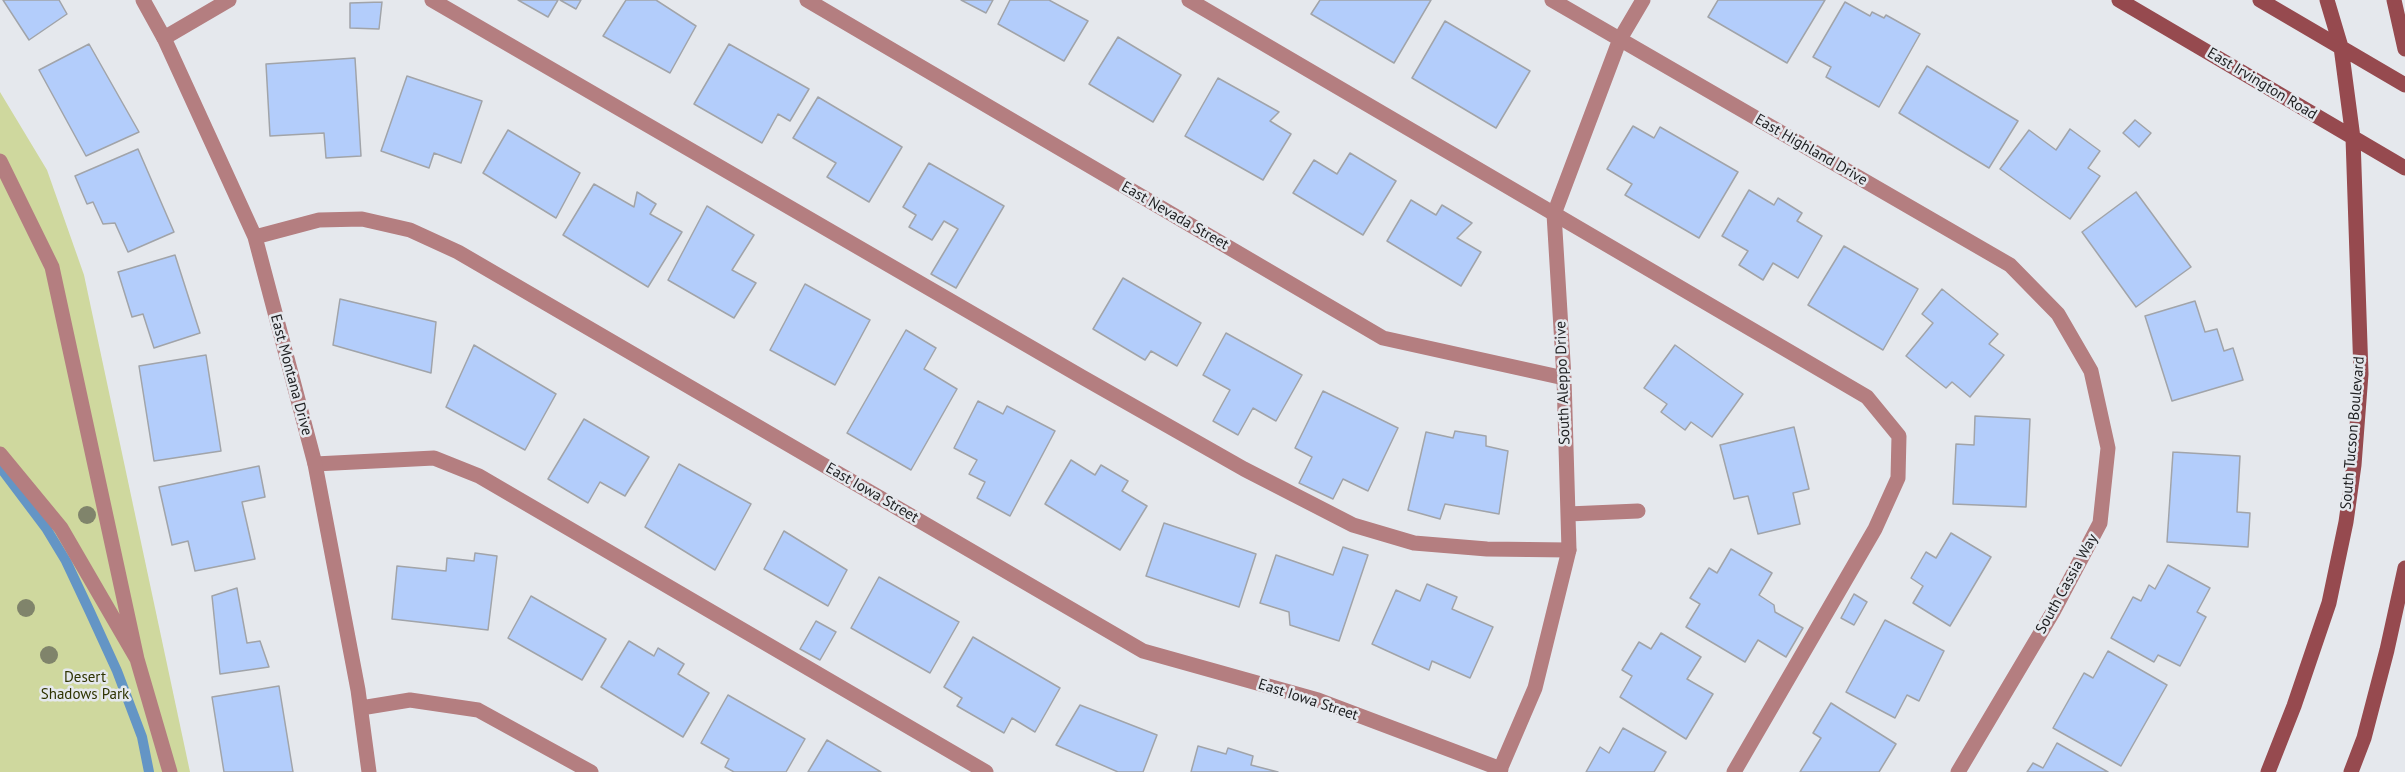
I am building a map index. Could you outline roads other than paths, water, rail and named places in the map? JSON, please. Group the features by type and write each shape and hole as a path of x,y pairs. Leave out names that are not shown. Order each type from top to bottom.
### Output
{"main road":[{"name":"East Irvington Road","path":"2119,0 2405,168"},
{"path":"2260,0 2405,85"},
{"name":"South Tucson Boulevard","path":"2268,772 2330,603 2346,522 2354,465 2361,374 2353,138 2341,47 2327,0"},
{"path":"2394,0 2405,49"},
{"path":"2352,772 2364,738 2388,650 2405,568"}],"street":[{"name":"East Montana Drive","path":"143,0 164,38 255,237 315,464 361,708 369,772"},
{"path":"164,38 230,0"},
{"path":"432,0 1093,383 1244,469 1353,525 1414,543 1487,549 1569,550"},
{"name":"East Nevada Street","path":"807,0 1383,338 1563,378"},
{"path":"1189,0 1867,397 1899,436 1898,478 1875,529 1734,772"},
{"name":"East Highland Drive","path":"1552,0 2010,265 2058,314"},
{"name":"South Aleppo Drive","path":"1500,771 1535,688 1569,550 1554,214 1620,39 1643,0"},
{"path":"0,161 52,267 137,659 170,772"},
{"name":"East Iowa Street","path":"255,237 319,220 362,219 410,230 458,252 1143,651 1318,700 1500,771"},
{"name":"South Cassia Way","path":"1958,772 2053,612 2100,523 2108,448 2091,371 2058,314"},
{"path":"0,454 61,528 137,659"},
{"path":"315,464 434,458 478,476 986,772"},
{"path":"1568,514 1638,511"},
{"path":"361,708 410,700 478,710 591,772"}],"waterway":[{"path":"0,467 46,528 66,561 117,671 142,737 149,772"}],"park label":[{"name":"Desert Shadows Park","path":"85,686"}]}
